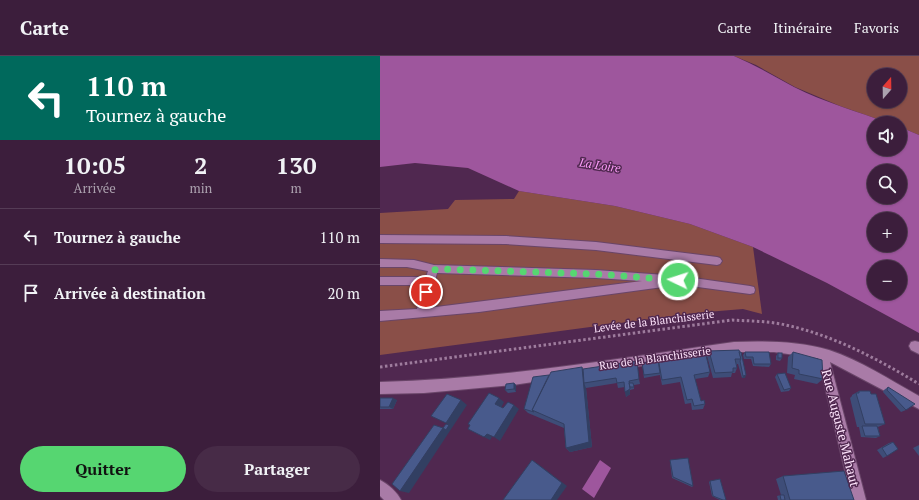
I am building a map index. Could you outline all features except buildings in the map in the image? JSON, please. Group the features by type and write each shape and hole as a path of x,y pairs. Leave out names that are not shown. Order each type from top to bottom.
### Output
{"street":[{"path":"380,239 506,240 596,246 717,261"},
{"path":"380,263 398,263 428,267 433,270 596,274 678,280 750,290"},
{"path":"421,313 433,270"},
{"path":"380,316 479,307 678,280"},
{"path":"380,282 429,281"},
{"name":"Rue de la Blanchisserie","path":"380,388 418,388 546,374 734,347 760,346 786,348 823,355 839,360 919,403"},
{"name":"Rue Auguste Mahaut","path":"823,355 859,500"},
{"path":"380,487 394,500"}],"path":[{"name":"Levée de la Blanchisserie","path":"380,367 732,320 781,324 835,339 879,359 919,384"}],"shaded area":[{"path":"734,56 919,56 919,135 907,130 907,116 869,116 840,106 795,87 756,65"},
{"path":"519,191 615,206 690,224 753,247 762,314 743,309 695,313 380,355 380,213 448,209 455,200 514,199"}],"water":[{"name":"La Loire","path":"380,56 734,56 805,92 869,116 867,116 867,156 907,156 907,130 919,135 919,333 827,283 753,247 690,224 615,206 519,191 468,168 415,163 380,167"},
{"path":"600,460 611,468 594,498 582,489"}],"route":[{"path":"426,292 433,270 440,269 596,274 678,280"}]}
